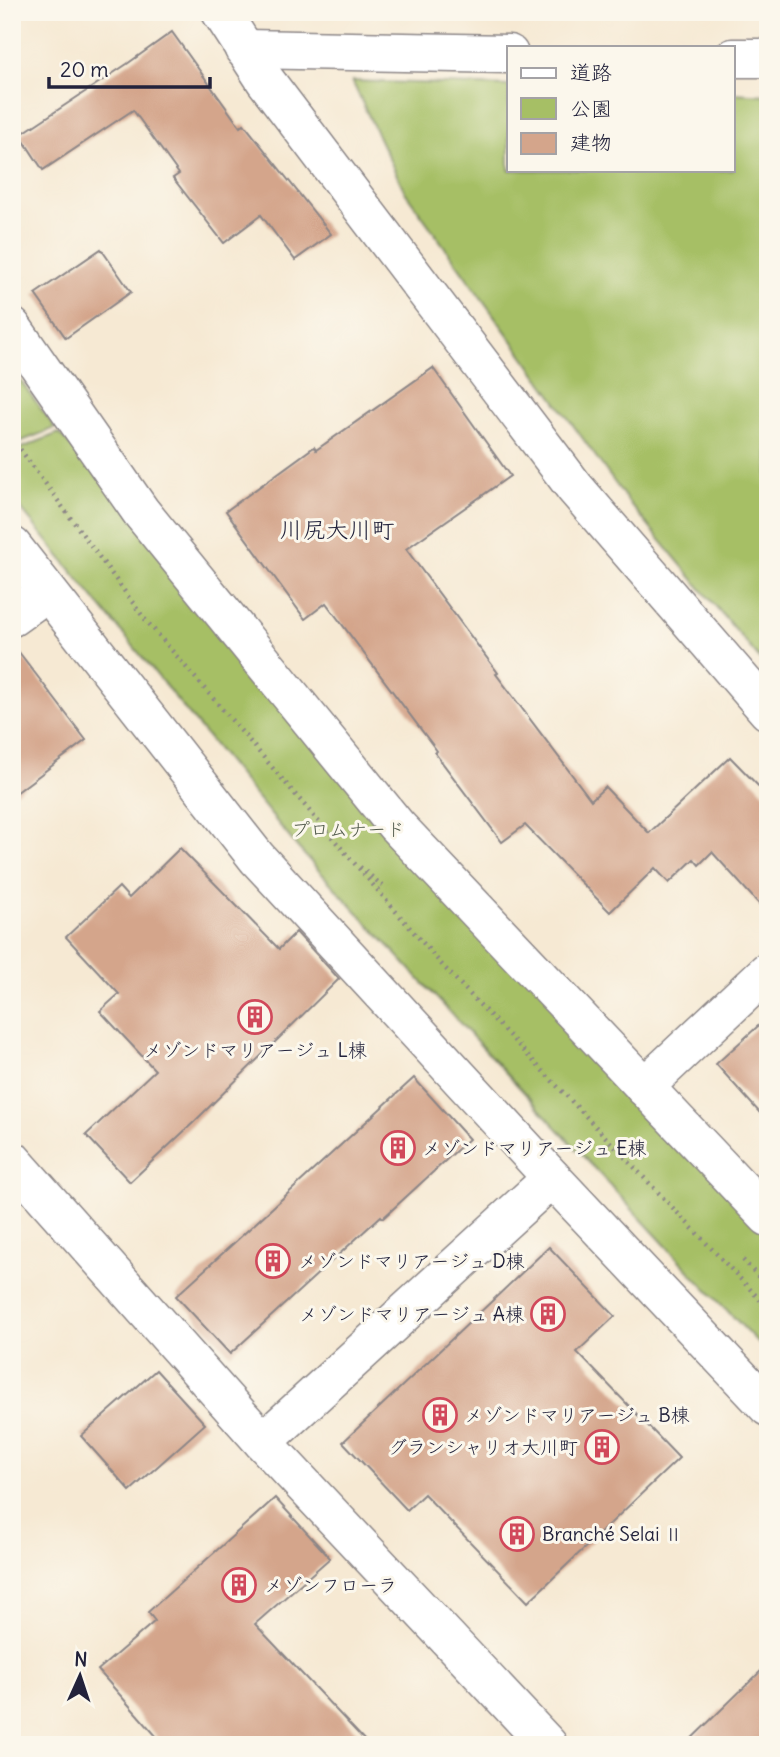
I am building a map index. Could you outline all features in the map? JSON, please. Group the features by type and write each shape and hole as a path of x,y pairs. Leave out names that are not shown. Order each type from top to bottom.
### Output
{"street":[{"path":"221,12 265,80 575,488 768,711"},
{"path":"244,49 507,54"},
{"path":"734,58 768,58"},
{"path":"12,327 141,512 396,825 768,1217"},
{"path":"12,546 257,858 768,1407"},
{"path":"12,617 47,592"},
{"path":"644,1087 768,971"},
{"path":"12,1160 263,1442 548,1745"},
{"path":"263,1442 552,1178"}],"green space":[{"path":"352,81 507,86 507,172 734,172 734,93 768,95 768,669 630,504 405,192"},
{"path":"12,369 55,428 12,445"},
{"name":"プロムナード","path":"59,433 768,1224 768,1353 299,849 12,498 12,452"}],"building":[{"path":"172,32 240,127 244,124 331,234 295,260 261,215 224,243 173,178 179,174 133,110 43,170 20,135"},
{"path":"101,249 131,292 66,338 35,294"},
{"path":"433,368 510,476 406,549 591,800 605,787 649,833 730,757 768,796 768,914 712,852 699,865 694,859 669,883 655,868 610,912 525,825 502,842 326,603 305,619 226,511 314,447 316,450"},
{"path":"12,643 86,740 12,796"},
{"path":"180,848 279,949 296,932 339,979 130,1182 86,1135 155,1070 100,1011 119,994 66,937 119,887 129,898"},
{"path":"768,1017 768,1122 716,1064"},
{"path":"414,1078 469,1139 230,1354 176,1296"},
{"path":"549,1247 615,1316 577,1352 679,1458 528,1602 424,1494 407,1510 343,1442"},
{"path":"156,1370 205,1424 130,1491 81,1436"},
{"path":"275,1498 330,1558 255,1624 369,1745 164,1745 98,1670 155,1621 148,1612"},
{"path":"768,1664 768,1745 685,1745"}],"place":[{"name":"メゾンドマリアージュ L棟","path":"255,1017"},
{"name":"メゾンドマリアージュ E棟","path":"398,1148"},
{"name":"メゾンドマリアージュ D棟","path":"273,1261"},
{"name":"メゾンドマリアージュ A棟","path":"548,1314"},
{"name":"メゾンドマリアージュ B棟","path":"440,1415"},
{"name":"グランシャリオ大川町","path":"602,1447"},
{"name":"Branché Selai Ⅱ","path":"517,1534"},
{"name":"メゾンフローラ","path":"239,1585"}],"district":[{"name":"川尻大川町","path":"337,530"}]}
